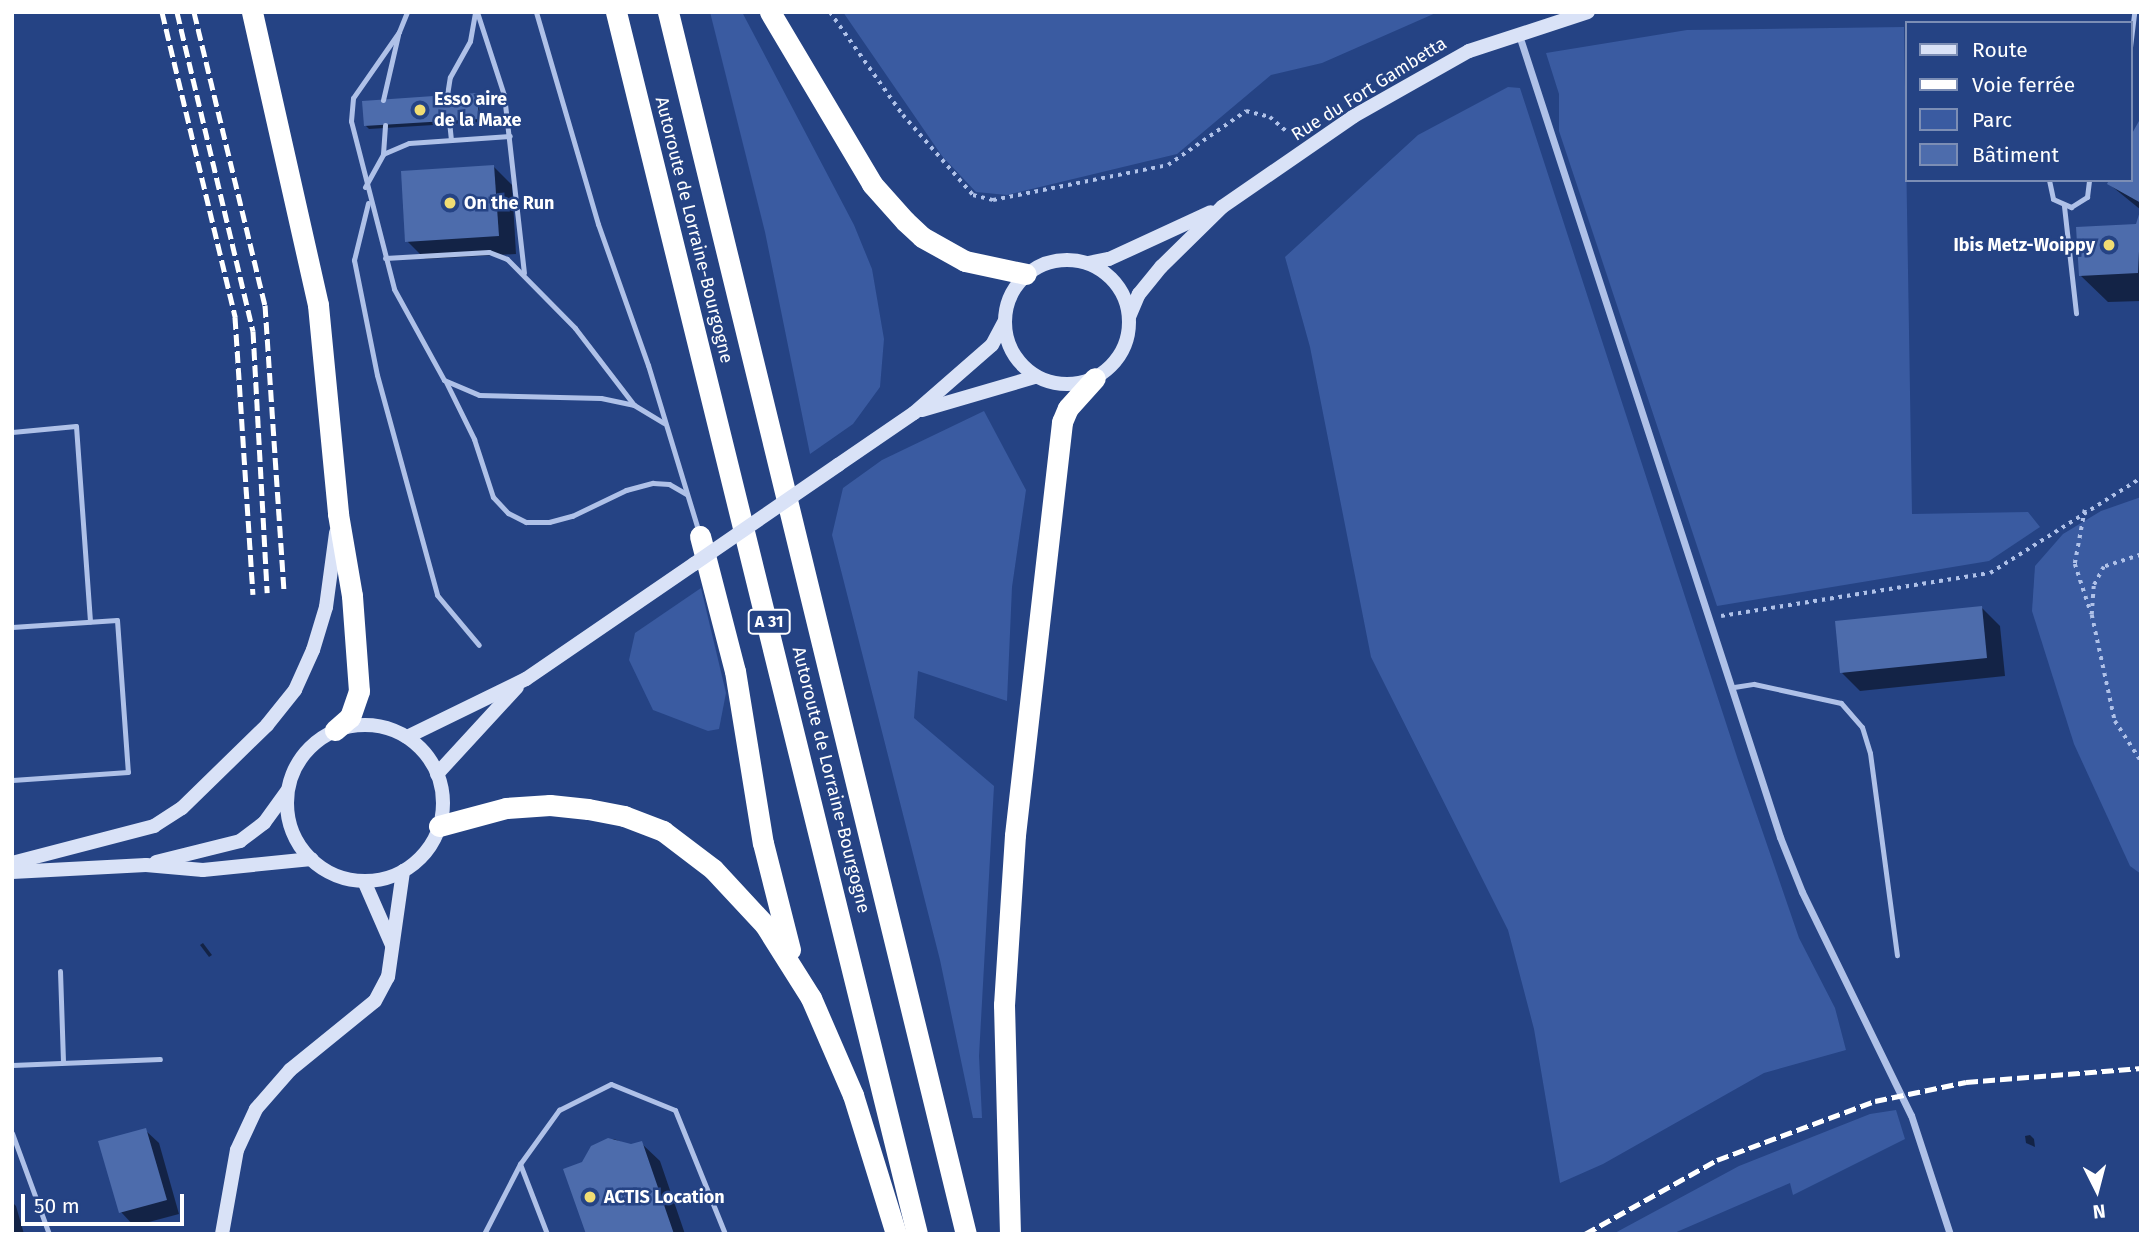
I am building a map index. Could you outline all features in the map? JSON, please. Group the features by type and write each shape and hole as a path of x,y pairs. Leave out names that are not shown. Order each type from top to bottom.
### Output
{"highway":[{"path":"252,12 316,293 338,514 359,670 355,708 335,730"},
{"name":"Autoroute de Lorraine-Bourgogne","path":"616,12 917,1234"},
{"name":"Autoroute de Lorraine-Bourgogne","path":"668,12 966,1234"},
{"path":"769,12 873,184 905,221 922,237 965,261 1026,274"},
{"path":"1010,1234 1004,1005 1015,835 1062,422 1068,408 1095,378"},
{"path":"700,536 735,671 763,843 795,967 853,1095 896,1234"},
{"path":"439,826 506,808 550,805 637,821 691,850 739,892 795,967"}],"main road":[{"name":"Rue du Fort Gambetta","path":"1088,264 1109,259 1222,207 1421,76 1518,32 1588,12"},
{"name":"Rue du Fort Gambetta","path":"1129,317 1139,295 1161,267 1222,207"},
{"path":"407,737 526,679 914,413 992,345 1004,322 1014,288 1026,274 1045,263 1067,260 1088,264 1116,284 1129,317 1121,353 1095,378 1075,384 1035,377 1003,383 914,413"},
{"path":"1004,322 1007,344 1018,363 1035,377"},
{"path":"12,863 154,826 182,808 267,725 295,690 319,631 338,514"},
{"path":"438,774 526,679"},
{"path":"146,865 240,841 264,823 287,790 303,754 335,730 360,725 384,727 407,737 425,754 438,774 442,791 439,826 425,852 402,871 364,881 326,871 311,859 290,828 287,790"},
{"path":"12,872 146,865 203,870 311,859"},
{"path":"222,1234 237,1150 256,1109 290,1070 375,1001 388,978 402,871"},
{"path":"364,881 392,946"},
{"path":"226,1211 229,1234"}],"street":[{"path":"1518,32 1591,264 1712,618 1797,881 1911,1115 1950,1234"}],"lane":[{"path":"383,100 399,32 407,12"},
{"path":"447,95 450,76 470,41 476,12"},
{"path":"476,12 505,95 526,277"},
{"path":"536,12 598,224 700,536"},
{"path":"2132,30 2134,12"},
{"path":"399,32 353,98 353,140 394,289 446,382 474,439 493,498 508,513 526,522 549,522 572,516 626,490 653,483 669,484 686,494"},
{"path":"449,121 451,140"},
{"path":"365,187 383,153 385,125"},
{"path":"383,153 409,143 510,136"},
{"path":"2049,182 2053,199 2064,206 2083,202 2088,182"},
{"path":"369,201 354,260 377,375 437,595 479,645"},
{"path":"2064,206 2076,313"},
{"path":"385,258 489,252 508,259 575,328 634,405"},
{"path":"446,382 479,394 601,398 634,405 664,423"},
{"path":"12,432 76,426 90,622"},
{"path":"12,627 117,620 128,772 12,780"},
{"path":"1734,687 1754,684 1841,703 1862,727 1870,753 1897,955"},
{"path":"60,971 63,1062"},
{"path":"12,1065 160,1059"},
{"path":"484,1234 520,1164 559,1110 611,1084 675,1110 725,1234"},
{"path":"12,1133 20,1159 46,1214 49,1234"},
{"path":"12,1161 20,1159"},
{"path":"520,1164 547,1234"}],"path":[{"path":"830,12 903,116 973,195 993,200 1168,165 1247,111 1270,117 1287,132"},
{"path":"1712,618 1990,573 2085,510 2141,478"},
{"path":"2085,510 2076,564 2091,615 2115,721 2141,761"},
{"path":"2091,615 2094,586 2104,567 2141,555"}],"green space":[{"path":"710,12 742,12 854,225 872,269 884,339 880,387 853,424 810,454 765,232"},
{"path":"843,12 1438,12 1322,63 1271,75 1177,154 1007,195 976,192 942,156"},
{"path":"1904,27 1904,182 1907,182 1912,514 2028,512 2040,527 1989,561 1717,606 1559,131 1559,94 1546,53 1687,30"},
{"path":"1508,87 1520,88 1738,760 1799,938 1835,1008 1846,1050 1764,1073 1603,1164 1560,1183 1534,1029 1508,930 1371,657 1310,347 1285,257 1418,135"},
{"path":"984,411 1026,490 1012,587 1007,701 918,671 914,718 994,786 979,1056 982,1118 973,1118 940,960 832,535 843,488 882,460"},
{"path":"2141,497 2141,874 2130,866 2074,744 2032,611 2035,566 2063,534 2101,511"},
{"path":"701,588 726,693 719,729 708,731 653,710 629,660 635,633"},
{"path":"1896,1110 1905,1139 1793,1195 1790,1183 1672,1234 1613,1234 1739,1166 1870,1114"}],"building":[{"name":"Esso aire de la Maxe","path":"477,93 479,119 364,126 362,101"},
{"path":"2139,121 2141,122 2141,203 2107,184 2132,182 2132,133"},
{"name":"On the Run","path":"494,165 499,236 405,242 401,171"},
{"name":"Ibis Metz-Woippy","path":"2141,208 2138,273 2079,276 2076,227 2136,224"},
{"path":"1982,606 1987,658 1840,673 1835,621"},
{"path":"146,1128 167,1200 119,1213 98,1141"},
{"path":"608,1138 631,1144 642,1141 674,1234 586,1234 563,1169 582,1162 591,1146"}],"railway":[{"path":"162,12 235,317 253,594"},
{"path":"177,12 253,331 267,593"},
{"path":"194,12 265,305 284,592"},
{"path":"1585,1234 1717,1160 1875,1101 1966,1082 2141,1068"}],"place":[{"name":"Esso aire de la Maxe","path":"420,110"},
{"name":"On the Run","path":"450,203"},
{"name":"Ibis Metz-Woippy","path":"2109,245"},
{"name":"ACTIS Location","path":"590,1197"}]}
